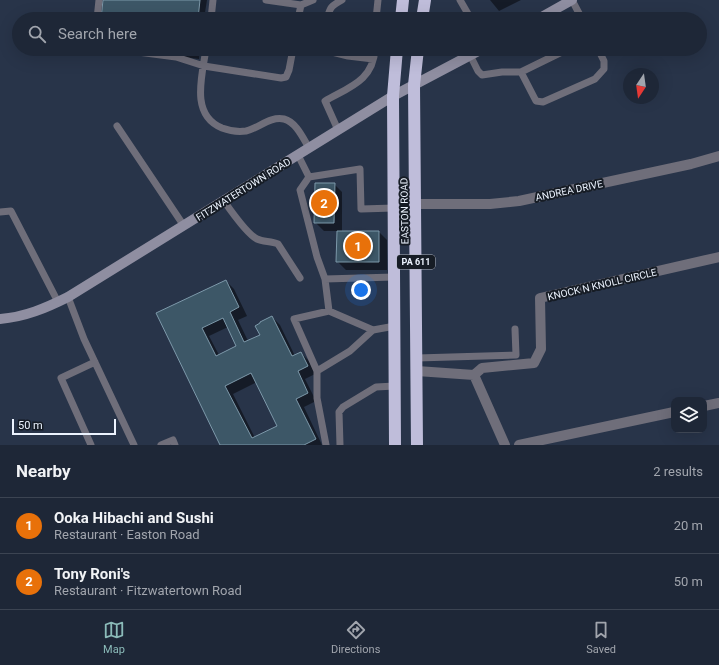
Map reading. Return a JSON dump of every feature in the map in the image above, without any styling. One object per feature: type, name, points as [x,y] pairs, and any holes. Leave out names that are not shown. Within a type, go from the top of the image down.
[{"type":"highway","points":[[401,12],[403,0]]},
{"type":"highway","points":[[423,12],[425,0]]},
{"type":"highway","name":"EASTON ROAD","points":[[395,445],[393,96],[396,56]]},
{"type":"highway","name":"EASTON ROAD","points":[[417,56],[414,85],[417,445]]},
{"type":"street","points":[[551,12],[572,0]]},
{"type":"street","name":"FITZWATERTOWN ROAD","points":[[0,319],[13,318],[38,311],[68,297],[393,96],[468,56]]},
{"type":"street","name":"ANDREA DRIVE","points":[[416,204],[490,204],[519,201],[691,164],[719,156]]},
{"type":"street","name":"KNOCK N KNOLL CIRCLE","points":[[417,371],[474,375],[482,368],[534,363],[541,350],[540,298],[719,258]]},
{"type":"street","points":[[474,375],[505,445]]},
{"type":"street","points":[[707,405],[719,403]]},
{"type":"street","points":[[519,445],[671,413]]},
{"type":"lane","points":[[98,12],[99,0]]},
{"type":"lane","points":[[212,12],[214,0]]},
{"type":"lane","points":[[266,0],[300,5],[314,0]]},
{"type":"lane","points":[[329,12],[333,4],[342,0]]},
{"type":"lane","points":[[377,12],[378,0]]},
{"type":"lane","points":[[460,0],[467,12]]},
{"type":"lane","points":[[572,0],[578,12]]},
{"type":"lane","points":[[299,12],[300,5]]},
{"type":"lane","points":[[168,56],[204,66],[281,78],[286,77],[292,56]]},
{"type":"lane","points":[[205,56],[200,98],[202,109],[210,119],[218,126],[230,131],[246,131],[266,122],[276,119],[285,119],[294,124],[309,148]]},
{"type":"lane","points":[[348,56],[373,59]]},
{"type":"lane","points":[[338,130],[325,101],[364,78],[369,72],[374,56]]},
{"type":"lane","points":[[470,56],[478,71],[482,75],[502,72],[521,72],[554,56]]},
{"type":"lane","points":[[521,72],[536,101],[543,102],[595,79],[604,69],[604,62],[601,56]]},
{"type":"lane","points":[[117,126],[184,226]]},
{"type":"lane","points":[[298,155],[309,177]]},
{"type":"lane","points":[[329,311],[325,279],[317,257],[300,190],[309,177],[360,169],[361,209],[394,208]]},
{"type":"lane","points":[[224,201],[248,231],[257,239],[272,241],[278,244],[300,278]]},
{"type":"lane","points":[[0,212],[11,211],[58,302]]},
{"type":"lane","points":[[325,279],[394,277]]},
{"type":"lane","points":[[68,297],[134,445]]},
{"type":"lane","points":[[326,445],[316,398],[317,370],[294,319],[329,311],[374,330]]},
{"type":"lane","points":[[317,370],[350,351],[374,330],[394,326]]},
{"type":"lane","points":[[417,358],[516,355],[515,329]]},
{"type":"lane","points":[[91,445],[61,378],[96,362]]},
{"type":"lane","points":[[340,445],[339,412],[342,407],[376,387],[395,386]]},
{"type":"lane","points":[[161,445],[173,440],[175,445]]},
{"type":"building","points":[[103,0],[200,0],[199,12],[102,12]]},
{"type":"building","points":[[315,183],[335,183],[334,223],[314,223]]},
{"type":"building","points":[[337,231],[379,231],[379,262],[336,262]]},
{"type":"building","points":[[226,280],[239,307],[230,312],[244,342],[260,335],[255,326],[272,316],[292,356],[301,352],[308,366],[298,371],[308,393],[296,399],[316,439],[304,445],[220,445],[156,313]],"holes":[[[223,318],[236,346],[216,356],[202,328]],[[251,373],[277,426],[252,438],[225,386]]]},
{"type":"place","name":"Tony Roni's","points":[[324,203]]},
{"type":"place","name":"Ooka Hibachi and Sushi","points":[[358,246]]}]
